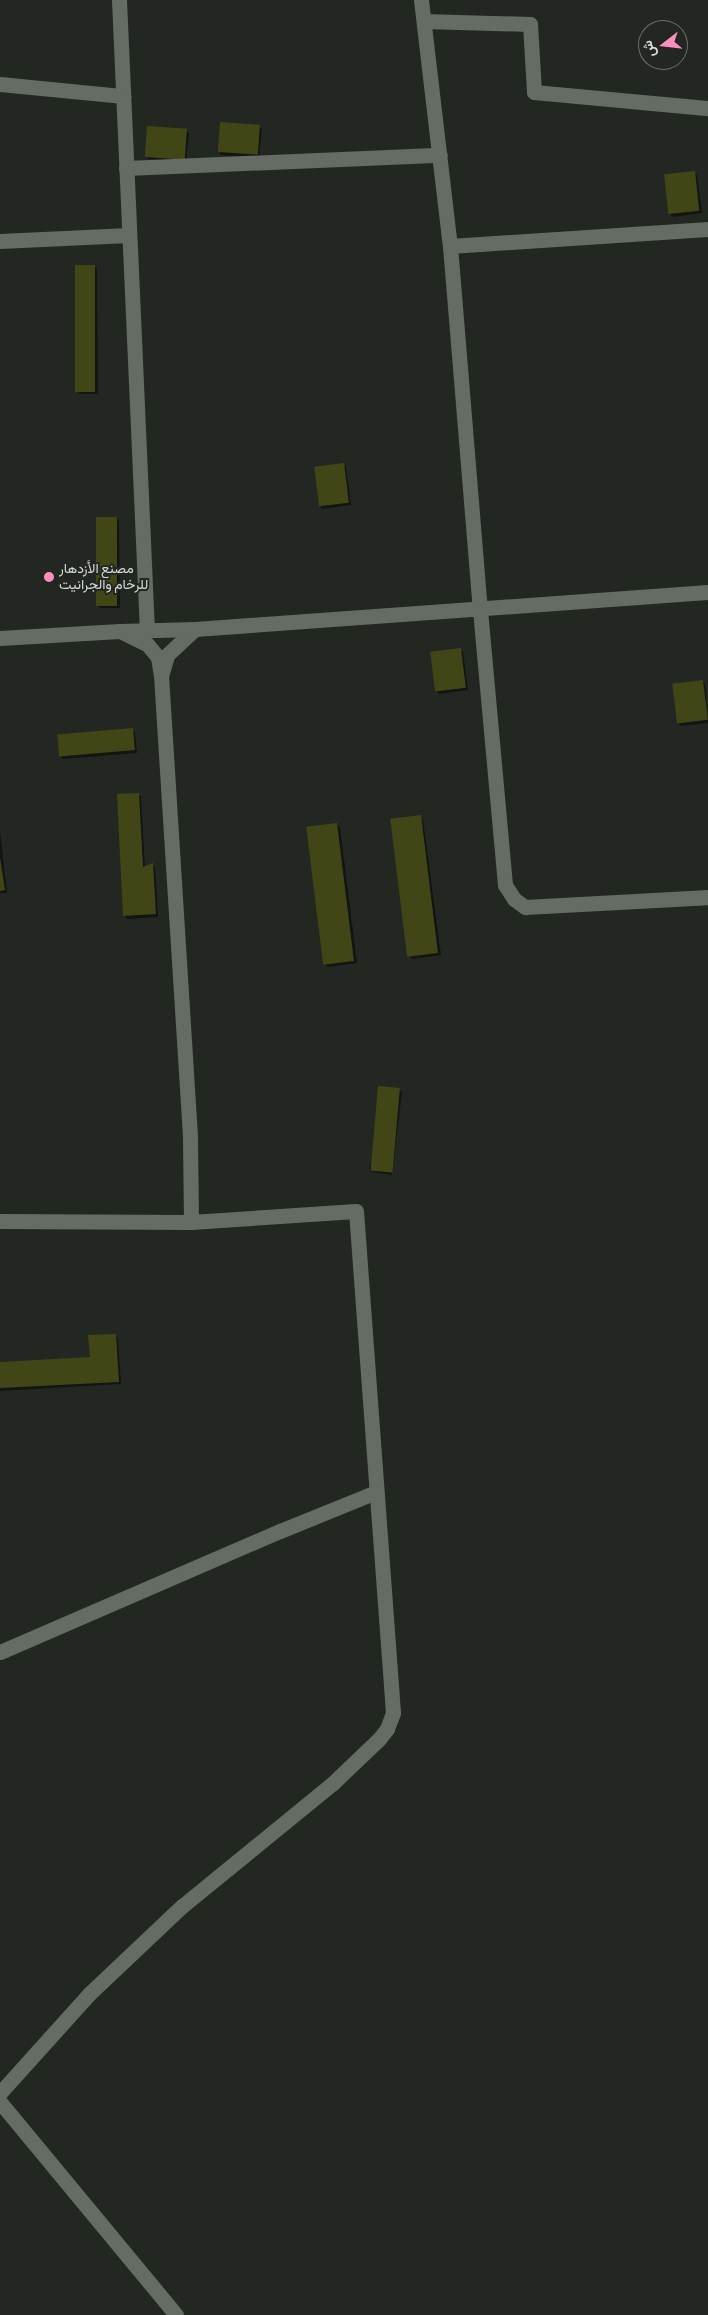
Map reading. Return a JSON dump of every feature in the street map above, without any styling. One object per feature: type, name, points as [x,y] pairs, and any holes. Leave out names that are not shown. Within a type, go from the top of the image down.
[{"type":"street","points":[[119,0],[147,630]]},
{"type":"street","points":[[421,0],[450,246],[505,885],[514,899],[525,906],[708,897]]},
{"type":"street","points":[[424,21],[530,24],[534,92],[708,108]]},
{"type":"street","points":[[0,84],[123,96]]},
{"type":"street","points":[[126,168],[440,155]]},
{"type":"street","points":[[450,246],[708,229]]},
{"type":"street","points":[[0,240],[129,235]]},
{"type":"street","points":[[0,638],[120,630],[195,629],[480,610],[708,592]]},
{"type":"street","points":[[161,675],[167,655],[195,629]]},
{"type":"street","points":[[120,630],[147,644],[158,657],[161,675],[190,1139],[191,1222]]},
{"type":"street","points":[[0,1221],[191,1222],[356,1211],[392,1713],[387,1729],[333,1783],[182,1906],[89,1994],[0,2093]]},
{"type":"street","points":[[0,1652],[280,1531],[376,1492]]},
{"type":"street","points":[[0,2102],[176,2315]]},
{"type":"building","points":[[220,122],[260,125],[258,155],[218,152]]},
{"type":"building","points":[[147,126],[187,129],[185,160],[145,157]]},
{"type":"building","points":[[695,171],[699,211],[668,214],[664,174]]},
{"type":"building","points":[[75,265],[95,265],[95,392],[75,392]]},
{"type":"building","points":[[344,463],[349,503],[319,506],[314,467]]},
{"type":"building","points":[[96,517],[117,517],[117,606],[96,606]]},
{"type":"building","points":[[461,648],[466,688],[435,691],[430,652]]},
{"type":"building","points":[[703,680],[708,720],[677,723],[672,684]]},
{"type":"building","points":[[133,728],[135,750],[59,757],[57,735]]},
{"type":"building","points":[[139,793],[143,867],[153,863],[156,914],[123,916],[117,794]]},
{"type":"building","points":[[421,815],[438,953],[407,957],[390,819]]},
{"type":"building","points":[[337,823],[354,961],[323,965],[306,827]]},
{"type":"building","points":[[0,858],[5,890],[0,891]]},
{"type":"building","points":[[378,1086],[400,1088],[393,1173],[371,1171]]},
{"type":"building","points":[[116,1334],[119,1382],[0,1388],[0,1362],[90,1357],[88,1335]]},
{"type":"place","name":"مصنع الأزدهار للرخام والجرانيت","points":[[49,577]]}]
